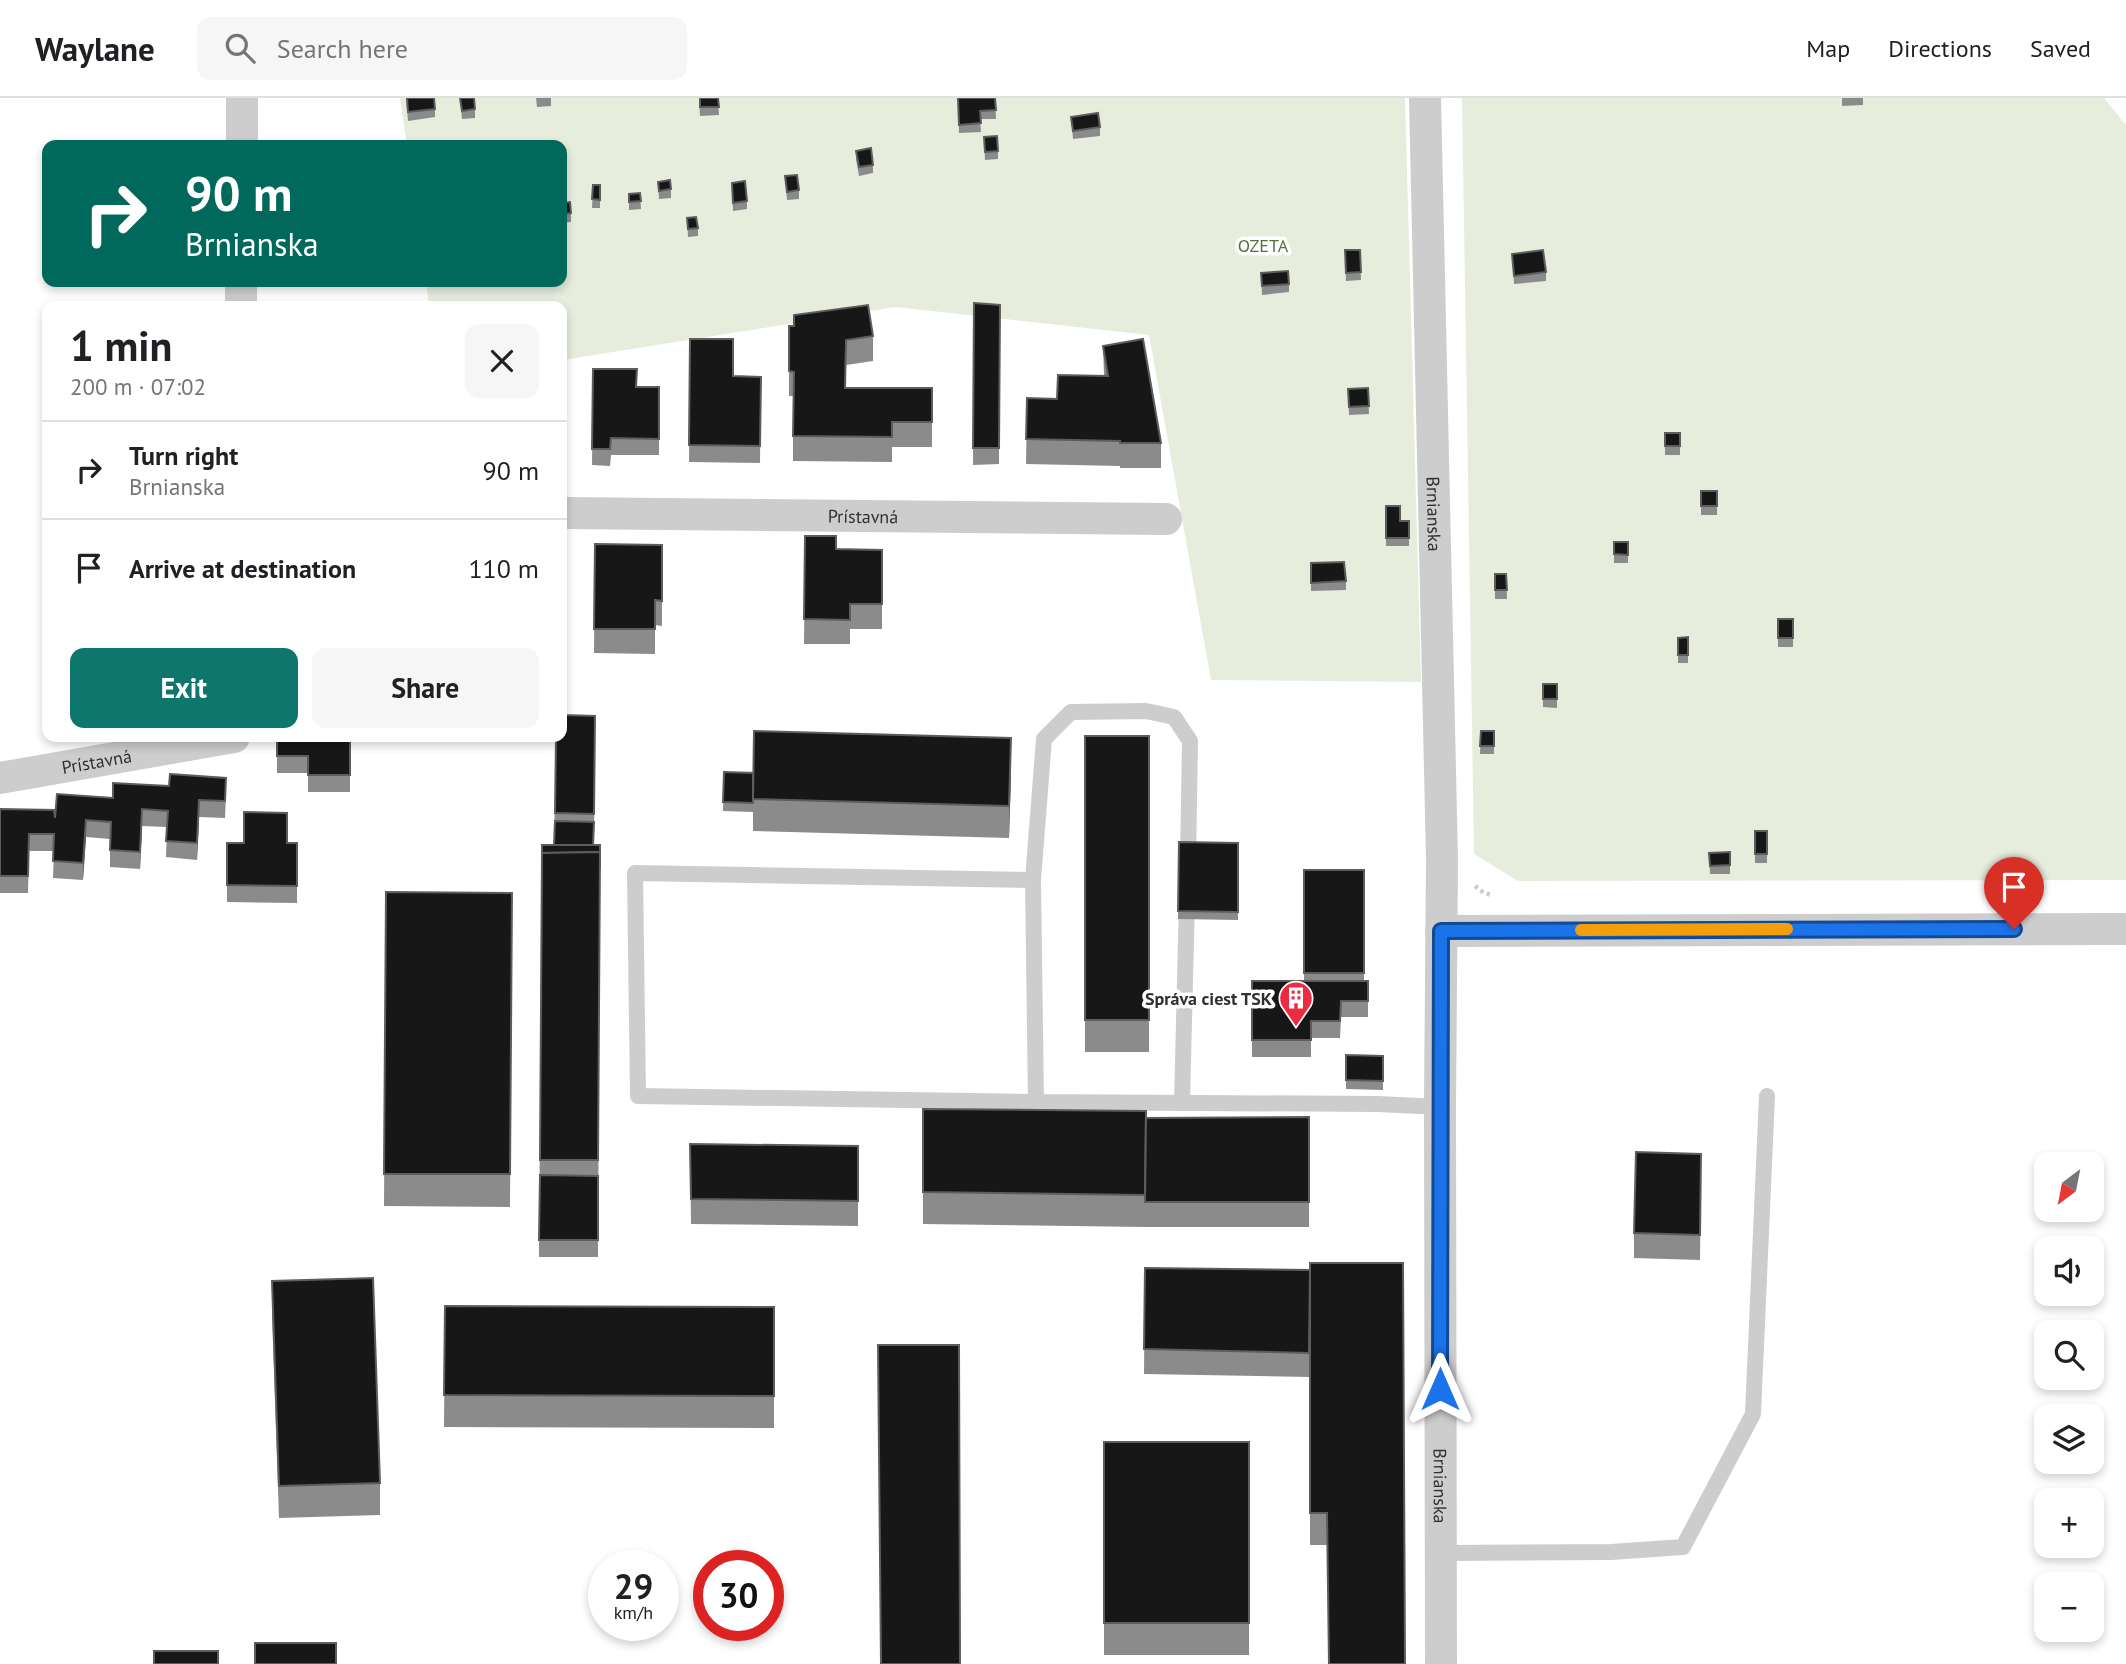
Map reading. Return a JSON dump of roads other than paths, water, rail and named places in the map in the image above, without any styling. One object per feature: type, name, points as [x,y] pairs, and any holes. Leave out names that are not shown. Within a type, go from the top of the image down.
[{"type":"street","points":[[242,98],[242,140]]},
{"type":"street","name":"Brnianska","points":[[1425,98],[1442,860],[1441,1664]]},
{"type":"street","name":"Prístavná","points":[[567,513],[1166,519]]},
{"type":"street","name":"Prístavná","points":[[0,778],[205,742]]},
{"type":"street","points":[[1441,931],[2126,929]]},
{"type":"lane","points":[[1036,1102],[1034,880],[1044,739],[1070,712],[1146,711],[1174,717],[1191,741],[1182,1103]]},
{"type":"lane","points":[[1034,880],[635,873],[638,1096],[1378,1104],[1440,1107]]},
{"type":"lane","points":[[1440,1553],[1611,1552],[1683,1547],[1753,1413],[1767,1096]]},
{"type":"place","name":"Správa ciest TSK","points":[[1296,1028]]},
{"type":"park label","name":"OZETA","points":[[1263,245]]}]
